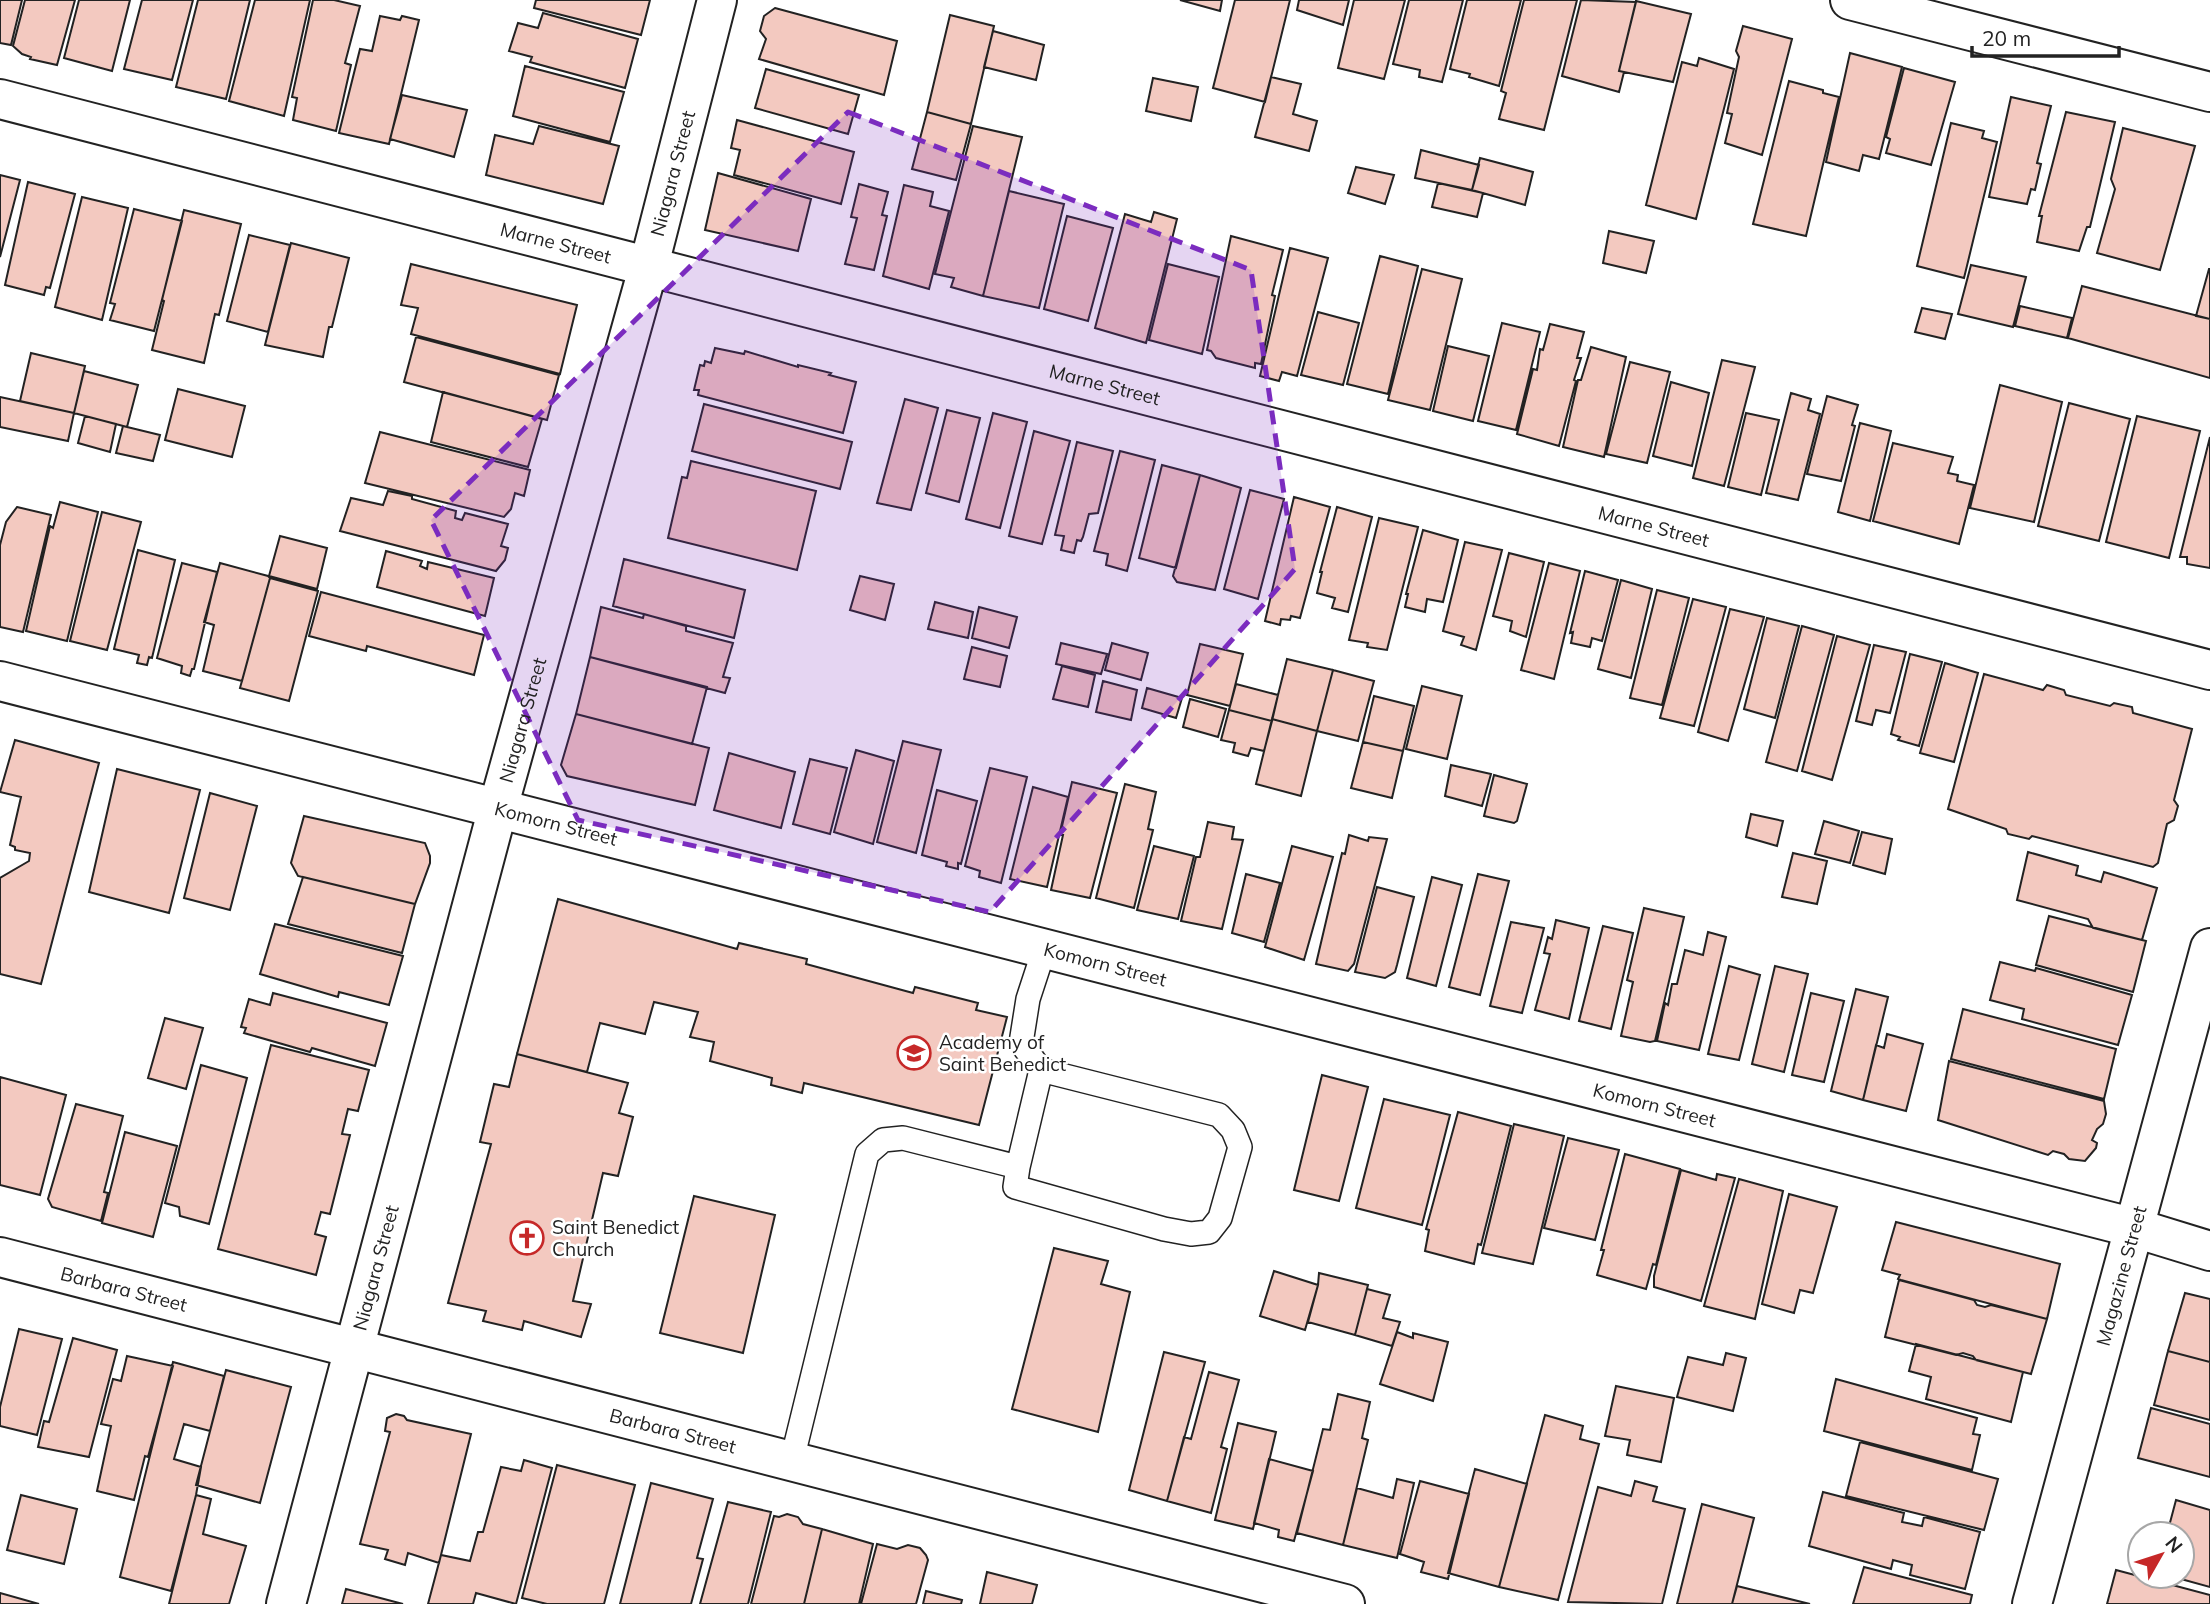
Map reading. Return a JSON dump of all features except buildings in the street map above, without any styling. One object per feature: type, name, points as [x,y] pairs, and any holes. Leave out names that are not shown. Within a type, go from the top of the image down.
[{"type":"street","name":"Niagara Street","points":[[286,1604],[498,808],[649,265],[716,0]]},
{"type":"street","points":[[1850,0],[2210,92]]},
{"type":"street","name":"Marne Street","points":[[0,99],[2210,670]]},
{"type":"street","name":"Komorn Street","points":[[0,681],[2135,1228],[2210,1251]]},
{"type":"street","name":"Magazine Street","points":[[2032,1604],[2210,948]]},
{"type":"street","name":"Barbara Street","points":[[0,1256],[1345,1604]]},
{"type":"lane","points":[[1041,1070],[1015,1187],[1164,1229],[1191,1234],[1209,1232],[1220,1217],[1236,1169],[1240,1147],[1233,1130],[1219,1115],[1041,1070],[1021,1043],[1028,999],[1045,947]]},
{"type":"lane","points":[[792,1460],[867,1154],[883,1140],[903,1138],[1018,1167]]},
{"type":"highlighted area","points":[[848,112],[1251,270],[1295,569],[990,912],[578,820],[431,520]]},
{"type":"place","name":"Academy of Saint Benedict","points":[[914,1053]]},
{"type":"place","name":"Saint Benedict Church","points":[[527,1238]]}]
